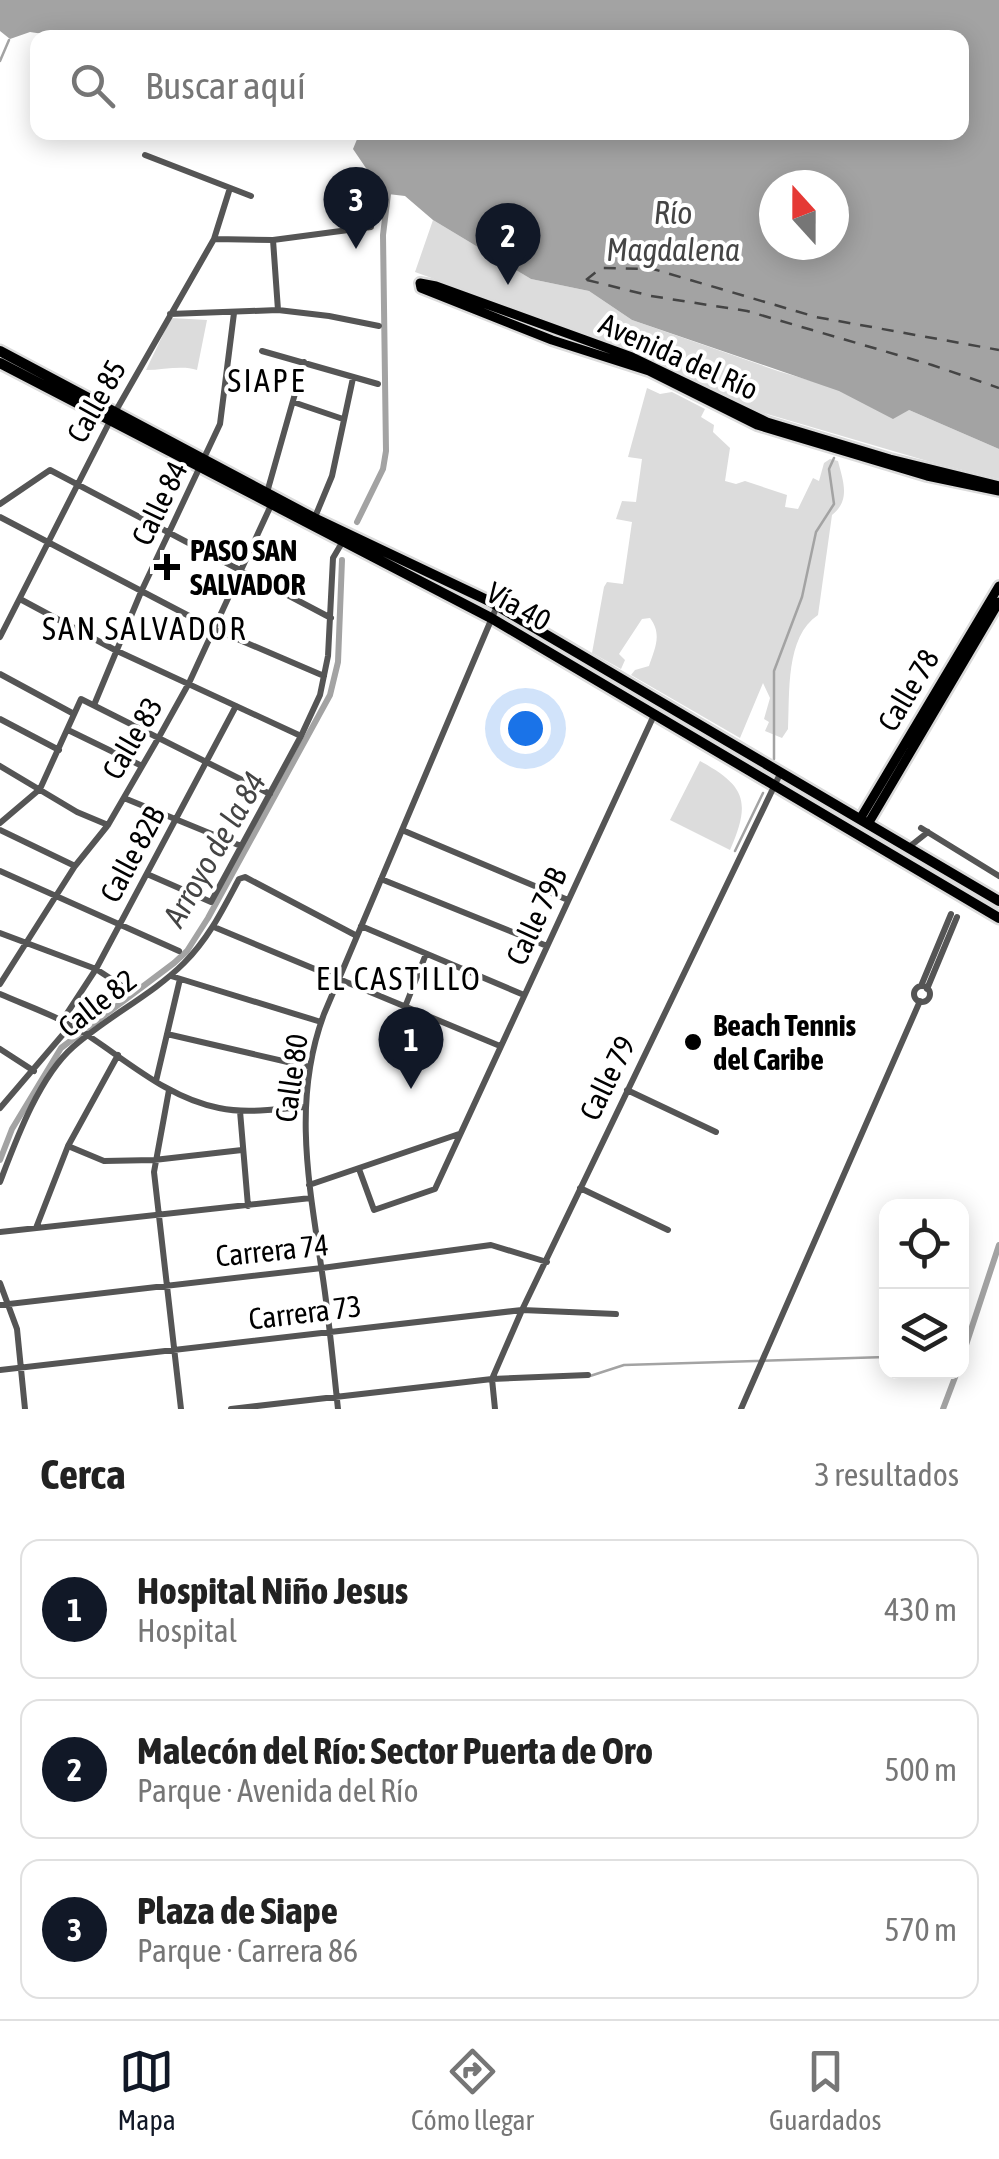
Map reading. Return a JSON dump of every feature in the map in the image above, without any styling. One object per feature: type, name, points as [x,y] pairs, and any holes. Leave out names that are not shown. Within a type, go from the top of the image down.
[{"type":"highway","name":"Vía 40","points":[[0,351],[112,417]]},
{"type":"highway","name":"Vía 40","points":[[0,362],[581,663],[912,845],[999,901]]},
{"type":"highway","name":"Vía 40","points":[[269,500],[497,606],[655,712],[999,918]]},
{"type":"highway","points":[[901,859],[912,845]]},
{"type":"main road","name":"Avenida del Río","points":[[420,283],[640,361],[767,422],[999,488],[878,462],[757,426],[649,372],[552,340],[421,288],[420,283]]},
{"type":"main road","points":[[552,340],[575,341],[629,361],[640,361]]},
{"type":"main road","name":"Calle 78","points":[[864,821],[999,586]]},
{"type":"main road","name":"Calle 78","points":[[864,821],[999,602]]},
{"type":"street","points":[[145,155],[252,196]]},
{"type":"street","name":"Calle 85","points":[[0,637],[112,417],[214,239],[230,188]]},
{"type":"street","points":[[214,239],[273,240],[371,228]]},
{"type":"street","points":[[273,240],[278,310]]},
{"type":"street","points":[[169,314],[278,310],[379,326]]},
{"type":"street","name":"Calle 84","points":[[94,705],[141,592],[220,424],[234,313]]},
{"type":"street","points":[[262,350],[378,384]]},
{"type":"street","name":"Calle 83","points":[[0,984],[75,866],[108,826],[189,683],[269,500],[304,362]]},
{"type":"street","points":[[314,518],[332,476],[353,378]]},
{"type":"street","points":[[293,402],[344,419]]},
{"type":"street","points":[[0,504],[48,469],[331,618]]},
{"type":"street","points":[[0,517],[214,629],[324,676]]},
{"type":"street","points":[[147,874],[210,902],[320,695],[331,618],[333,558],[342,541]]},
{"type":"street","points":[[20,600],[115,650],[301,736]]},
{"type":"street","name":"Calle 80","points":[[338,1409],[310,1198],[304,1108],[309,1066],[321,1022],[497,606]]},
{"type":"street","points":[[0,674],[74,714]]},
{"type":"street","points":[[75,866],[2,821],[40,788],[81,699],[270,794]]},
{"type":"street","name":"Calle 82B","points":[[62,1021],[96,970],[236,706]]},
{"type":"street","name":"Calle 79B","points":[[359,1170],[373,1209],[431,1192],[655,712]]},
{"type":"street","points":[[0,719],[60,750]]},
{"type":"street","points":[[68,730],[142,766]]},
{"type":"street","points":[[0,766],[108,826]]},
{"type":"street","name":"Calle 79","points":[[495,1409],[492,1379],[522,1310],[782,772]]},
{"type":"street","points":[[124,798],[241,846]]},
{"type":"street","points":[[402,830],[568,900]]},
{"type":"street","points":[[912,845],[924,830],[999,876]]},
{"type":"street","points":[[0,871],[178,951]]},
{"type":"street","name":"Calle 82","points":[[0,1182],[19,1133],[72,1047],[170,976],[214,928],[239,879],[245,877],[357,936]]},
{"type":"street","points":[[381,879],[547,946]]},
{"type":"street","points":[[741,1409],[920,1001],[914,995],[924,988],[954,915]]},
{"type":"street","points":[[361,926],[524,995]]},
{"type":"street","points":[[214,928],[500,1046]]},
{"type":"street","points":[[0,933],[96,970],[128,990]]},
{"type":"street","points":[[404,1007],[426,954]]},
{"type":"street","points":[[170,976],[321,1022]]},
{"type":"street","points":[[156,1081],[180,979]]},
{"type":"street","points":[[0,994],[74,1027],[168,1090],[215,1108],[304,1108]]},
{"type":"street","points":[[0,1108],[74,1027]]},
{"type":"street","points":[[167,1034],[309,1066]]},
{"type":"street","points":[[0,1050],[34,1071]]},
{"type":"street","points":[[36,1228],[68,1146],[118,1055]]},
{"type":"street","points":[[168,1090],[154,1160],[181,1409]]},
{"type":"street","points":[[627,1090],[716,1132]]},
{"type":"street","points":[[240,1111],[248,1206]]},
{"type":"street","points":[[309,1185],[461,1133]]},
{"type":"street","points":[[68,1146],[104,1161],[242,1150]]},
{"type":"street","points":[[580,1188],[668,1230]]},
{"type":"street","points":[[0,1232],[310,1198]]},
{"type":"street","name":"Carrera 74","points":[[4,1304],[492,1245],[547,1262]]},
{"type":"street","points":[[0,1282],[4,1304],[17,1329],[26,1409]]},
{"type":"street","name":"Carrera 73","points":[[0,1370],[522,1310],[616,1314]]},
{"type":"street","points":[[231,1409],[492,1379],[588,1376]]},
{"type":"shaded area","points":[[433,220],[531,279],[589,291],[632,320],[778,371],[909,410],[999,449],[999,479],[747,408],[644,355],[415,272]]},
{"type":"shaded area","points":[[171,318],[207,320],[197,370],[146,370]]},
{"type":"shaded area","points":[[647,388],[660,394],[672,392],[705,409],[701,417],[714,425],[713,432],[730,448],[725,481],[745,481],[787,495],[785,507],[798,509],[813,478],[819,481],[824,463],[830,459],[838,461],[844,497],[832,515],[818,615],[807,625],[795,651],[788,729],[782,738],[765,731],[770,698],[763,683],[740,738],[631,675],[649,666],[653,654],[657,636],[650,618],[642,619],[619,654],[625,660],[621,669],[592,653],[604,587],[607,582],[623,584],[632,522],[616,519],[622,501],[636,502],[642,459],[628,457]]},
{"type":"shaded area","points":[[700,761],[727,779],[740,797],[741,819],[730,850],[670,820]]},
{"type":"water","name":"Río Magdalena","points":[[0,0],[999,0],[999,449],[909,410],[893,419],[839,391],[632,320],[589,291],[531,279],[433,220],[405,196],[388,194],[372,185],[370,174],[353,149],[357,140],[969,140],[969,30],[30,32],[10,39],[0,31]]},
{"type":"waterway","points":[[0,61],[9,40]]},
{"type":"waterway","name":"Arroyo de la 84","points":[[357,522],[383,469],[386,451],[383,235],[388,194]]},
{"type":"waterway","points":[[774,759],[774,671],[802,597],[816,532],[834,504],[829,469],[834,458]]},
{"type":"waterway","name":"Arroyo de la 84","points":[[0,1160],[12,1129],[61,1048],[174,963],[187,951],[208,918],[330,695],[338,662],[342,560]]},
{"type":"waterway","points":[[735,851],[763,793]]},
{"type":"waterway","points":[[969,1336],[999,1245]]},
{"type":"waterway","points":[[590,1376],[624,1365],[879,1357]]},
{"type":"waterway","points":[[943,1409],[954,1379]]},
{"type":"ferry route","points":[[586,280],[601,268],[653,269],[816,317],[999,350]]},
{"type":"ferry route","points":[[587,280],[651,296],[747,311],[999,388]]},
{"type":"place","name":"Plaza de Siape","points":[[356,249]]},
{"type":"place","name":"Malecón del Río: Sector Puerta de Oro","points":[[508,285]]},
{"type":"place","name":"PASO SAN SALVADOR","points":[[167,567]]},
{"type":"place","name":"Beach Tennis del Caribe","points":[[693,1042]]},
{"type":"place","name":"Hospital Niño Jesus","points":[[411,1089]]},
{"type":"district","name":"SIAPE","points":[[267,380]]},
{"type":"district","name":"SAN SALVADOR","points":[[145,628]]},
{"type":"district","name":"EL CASTILLO","points":[[399,978]]}]
